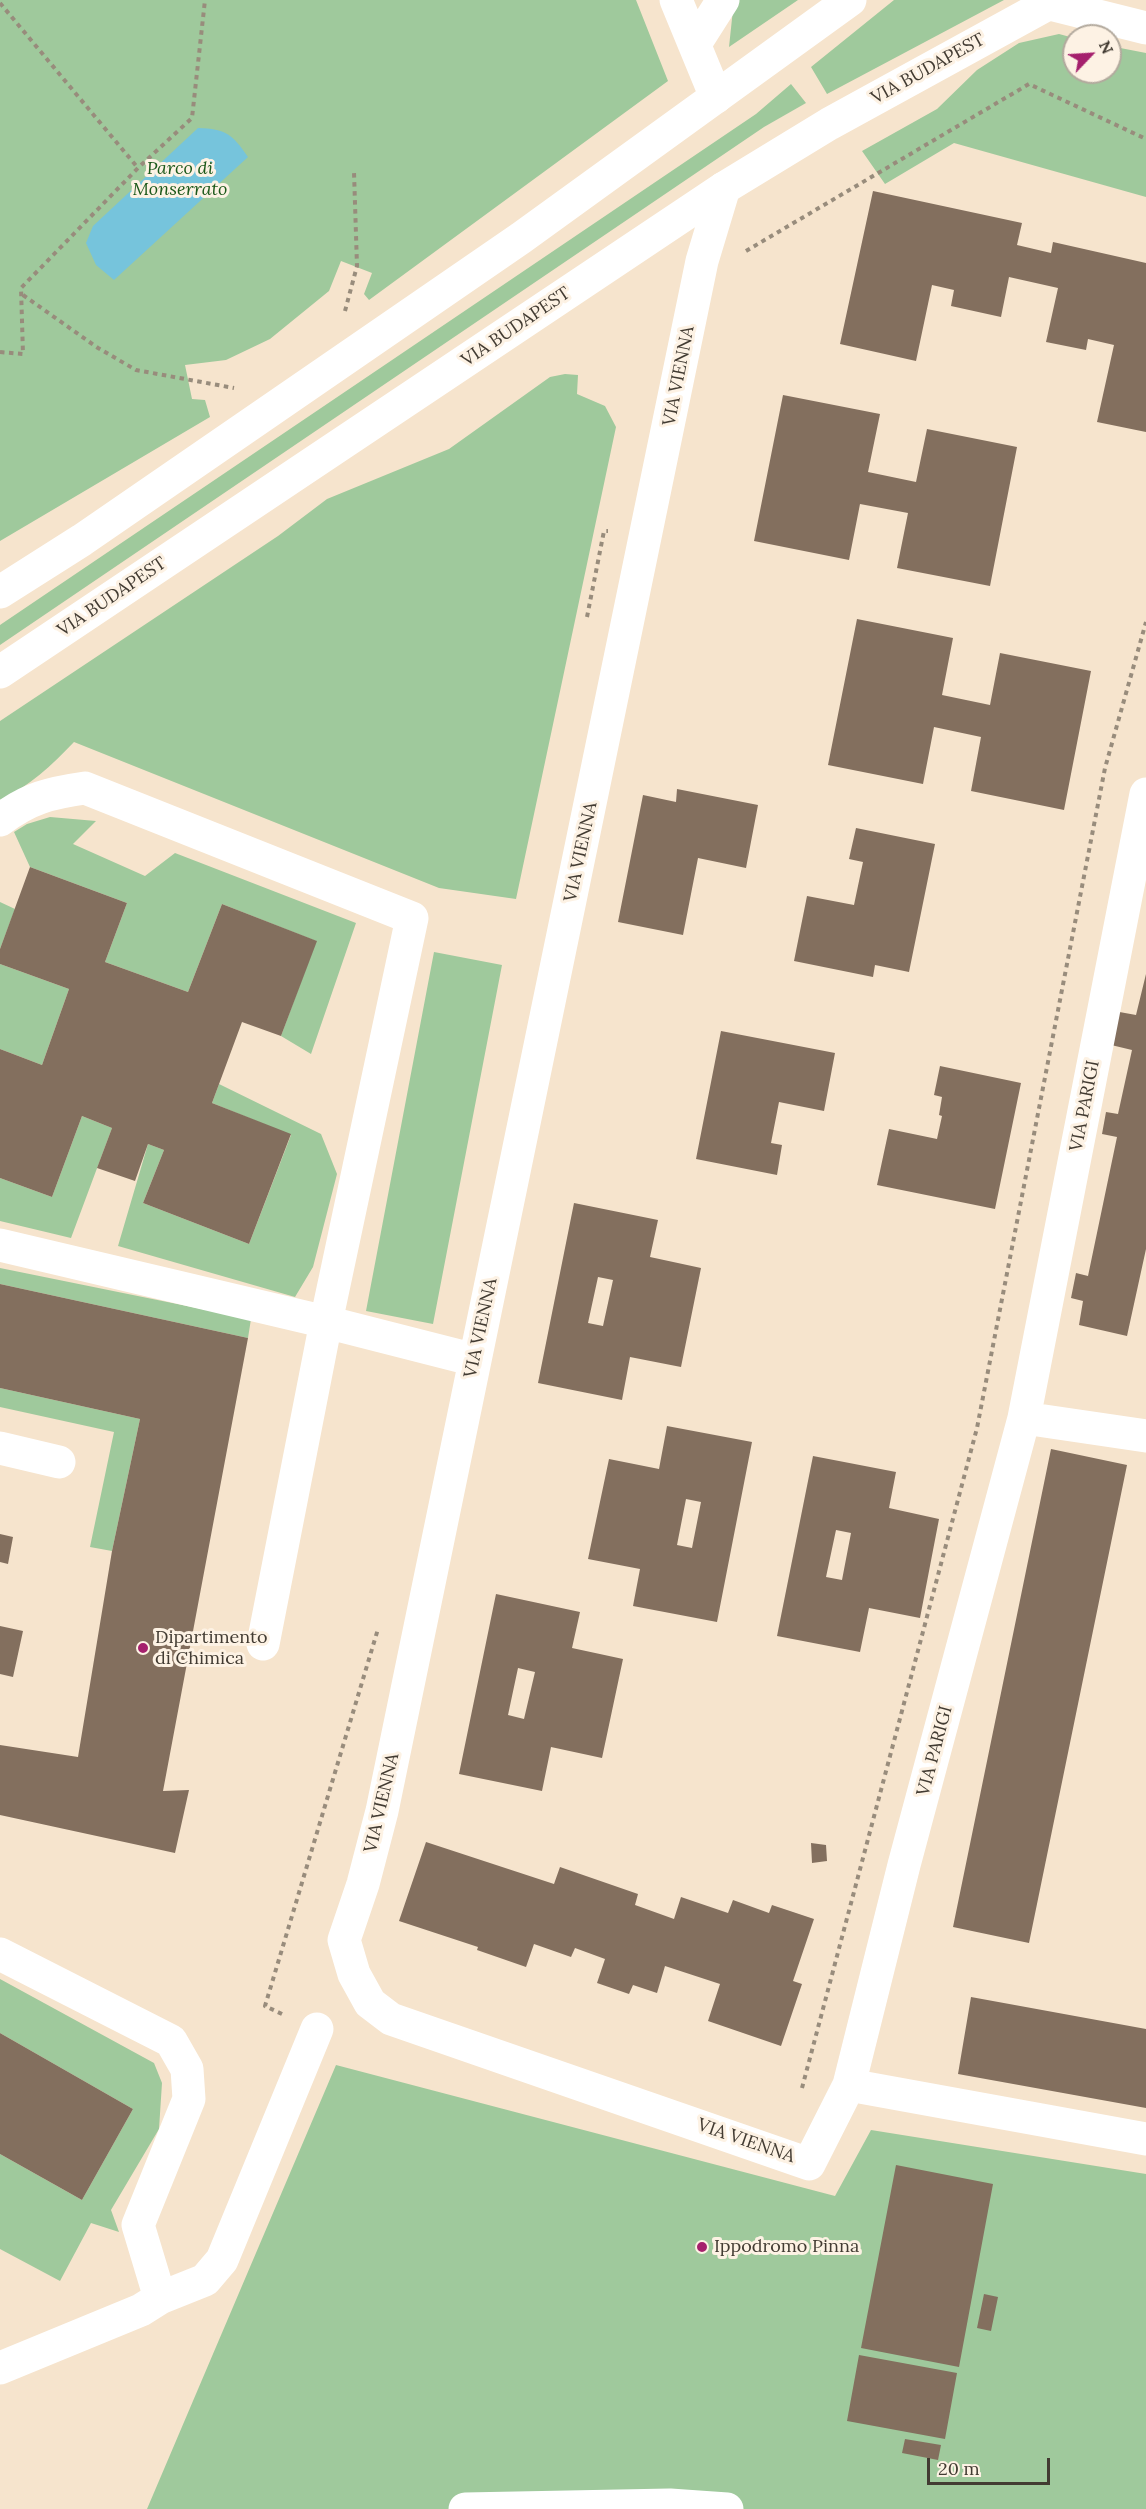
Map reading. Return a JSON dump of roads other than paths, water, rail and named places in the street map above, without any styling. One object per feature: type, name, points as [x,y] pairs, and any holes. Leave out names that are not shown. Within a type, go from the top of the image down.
[{"type":"street","points":[[676,0],[716,97]]},
{"type":"street","points":[[695,44],[723,0]]},
{"type":"street","points":[[0,592],[82,540],[482,265],[850,0]]},
{"type":"street","points":[[1048,1],[1146,28]]},
{"type":"street","name":"VIA BUDAPEST","points":[[0,672],[724,188],[829,124],[1048,1]]},
{"type":"street","name":"VIA VIENNA","points":[[724,188],[702,261],[382,1811],[363,1884],[344,1940],[354,1974],[370,2003],[391,2019],[809,2164]]},
{"type":"street","points":[[0,820],[21,804],[50,793],[85,788],[412,918],[327,1322],[263,1644]]},
{"type":"street","name":"VIA PARIGI","points":[[809,2164],[849,2085],[904,1865],[1024,1418],[1146,794]]},
{"type":"street","points":[[0,1245],[327,1322],[474,1360]]},
{"type":"street","points":[[1024,1418],[1146,1436]]},
{"type":"street","points":[[0,1449],[59,1462]]},
{"type":"street","points":[[0,1954],[171,2041],[187,2069],[189,2099],[138,2225],[159,2298]]},
{"type":"street","points":[[0,2368],[141,2310],[159,2298],[204,2280],[222,2260],[317,2029]]},
{"type":"street","points":[[849,2085],[1146,2139]]},
{"type":"street","points":[[465,2509],[670,2505],[727,2509]]},
{"type":"water","points":[[198,128],[228,134],[248,157],[114,280],[96,265],[86,243],[93,226]]},
{"type":"place","name":"Dipartimento di Chimica","points":[[143,1648]]},
{"type":"place","name":"Ippodromo Pinna","points":[[702,2247]]},
{"type":"park label","name":"Parco di Monserrato","points":[[180,180]]}]
